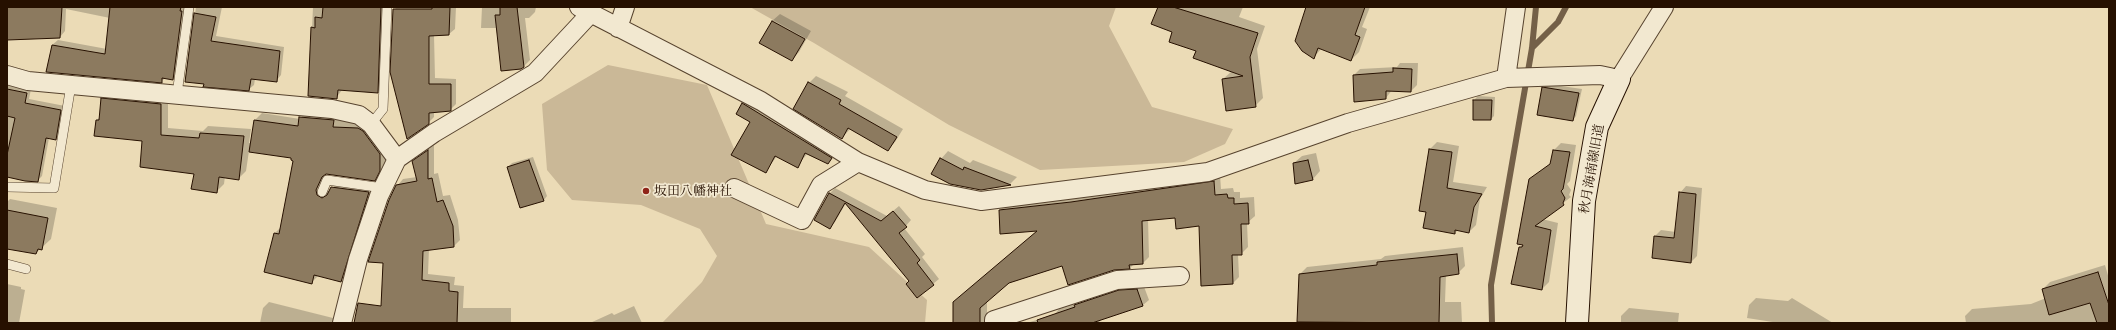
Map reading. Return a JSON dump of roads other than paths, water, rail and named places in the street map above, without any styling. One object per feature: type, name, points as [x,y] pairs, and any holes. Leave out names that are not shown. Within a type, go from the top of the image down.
[{"type":"street","points":[[618,28],[625,7]]},
{"type":"street","points":[[1511,77],[1516,7]]},
{"type":"street","name":"秋月海南線旧道","points":[[1577,323],[1584,201],[1598,127],[1619,79],[1664,7]]},
{"type":"street","points":[[342,323],[358,258],[383,188],[397,159],[434,133],[535,73],[584,10],[761,101],[858,162],[925,190],[981,201],[1208,172],[1348,123],[1511,77],[1600,75],[1619,79]]},
{"type":"street","points":[[7,75],[28,81],[332,108],[359,115],[371,124],[397,159]]},
{"type":"street","points":[[734,188],[802,220],[821,185],[858,162]]},
{"type":"street","points":[[994,323],[994,320],[1117,280],[1180,276]]},
{"type":"lane","points":[[177,94],[189,7]]},
{"type":"lane","points":[[371,124],[382,109],[387,7]]},
{"type":"lane","points":[[7,187],[54,188],[71,84]]},
{"type":"lane","points":[[322,192],[327,180],[383,188]]},
{"type":"lane","points":[[7,264],[26,269]]},
{"type":"waterway","points":[[1492,323],[1491,285],[1532,48],[1536,7]]},
{"type":"waterway","points":[[1532,48],[1558,22],[1566,7]]},
{"type":"place","name":"坂田八幡神社","points":[[646,191]]}]
